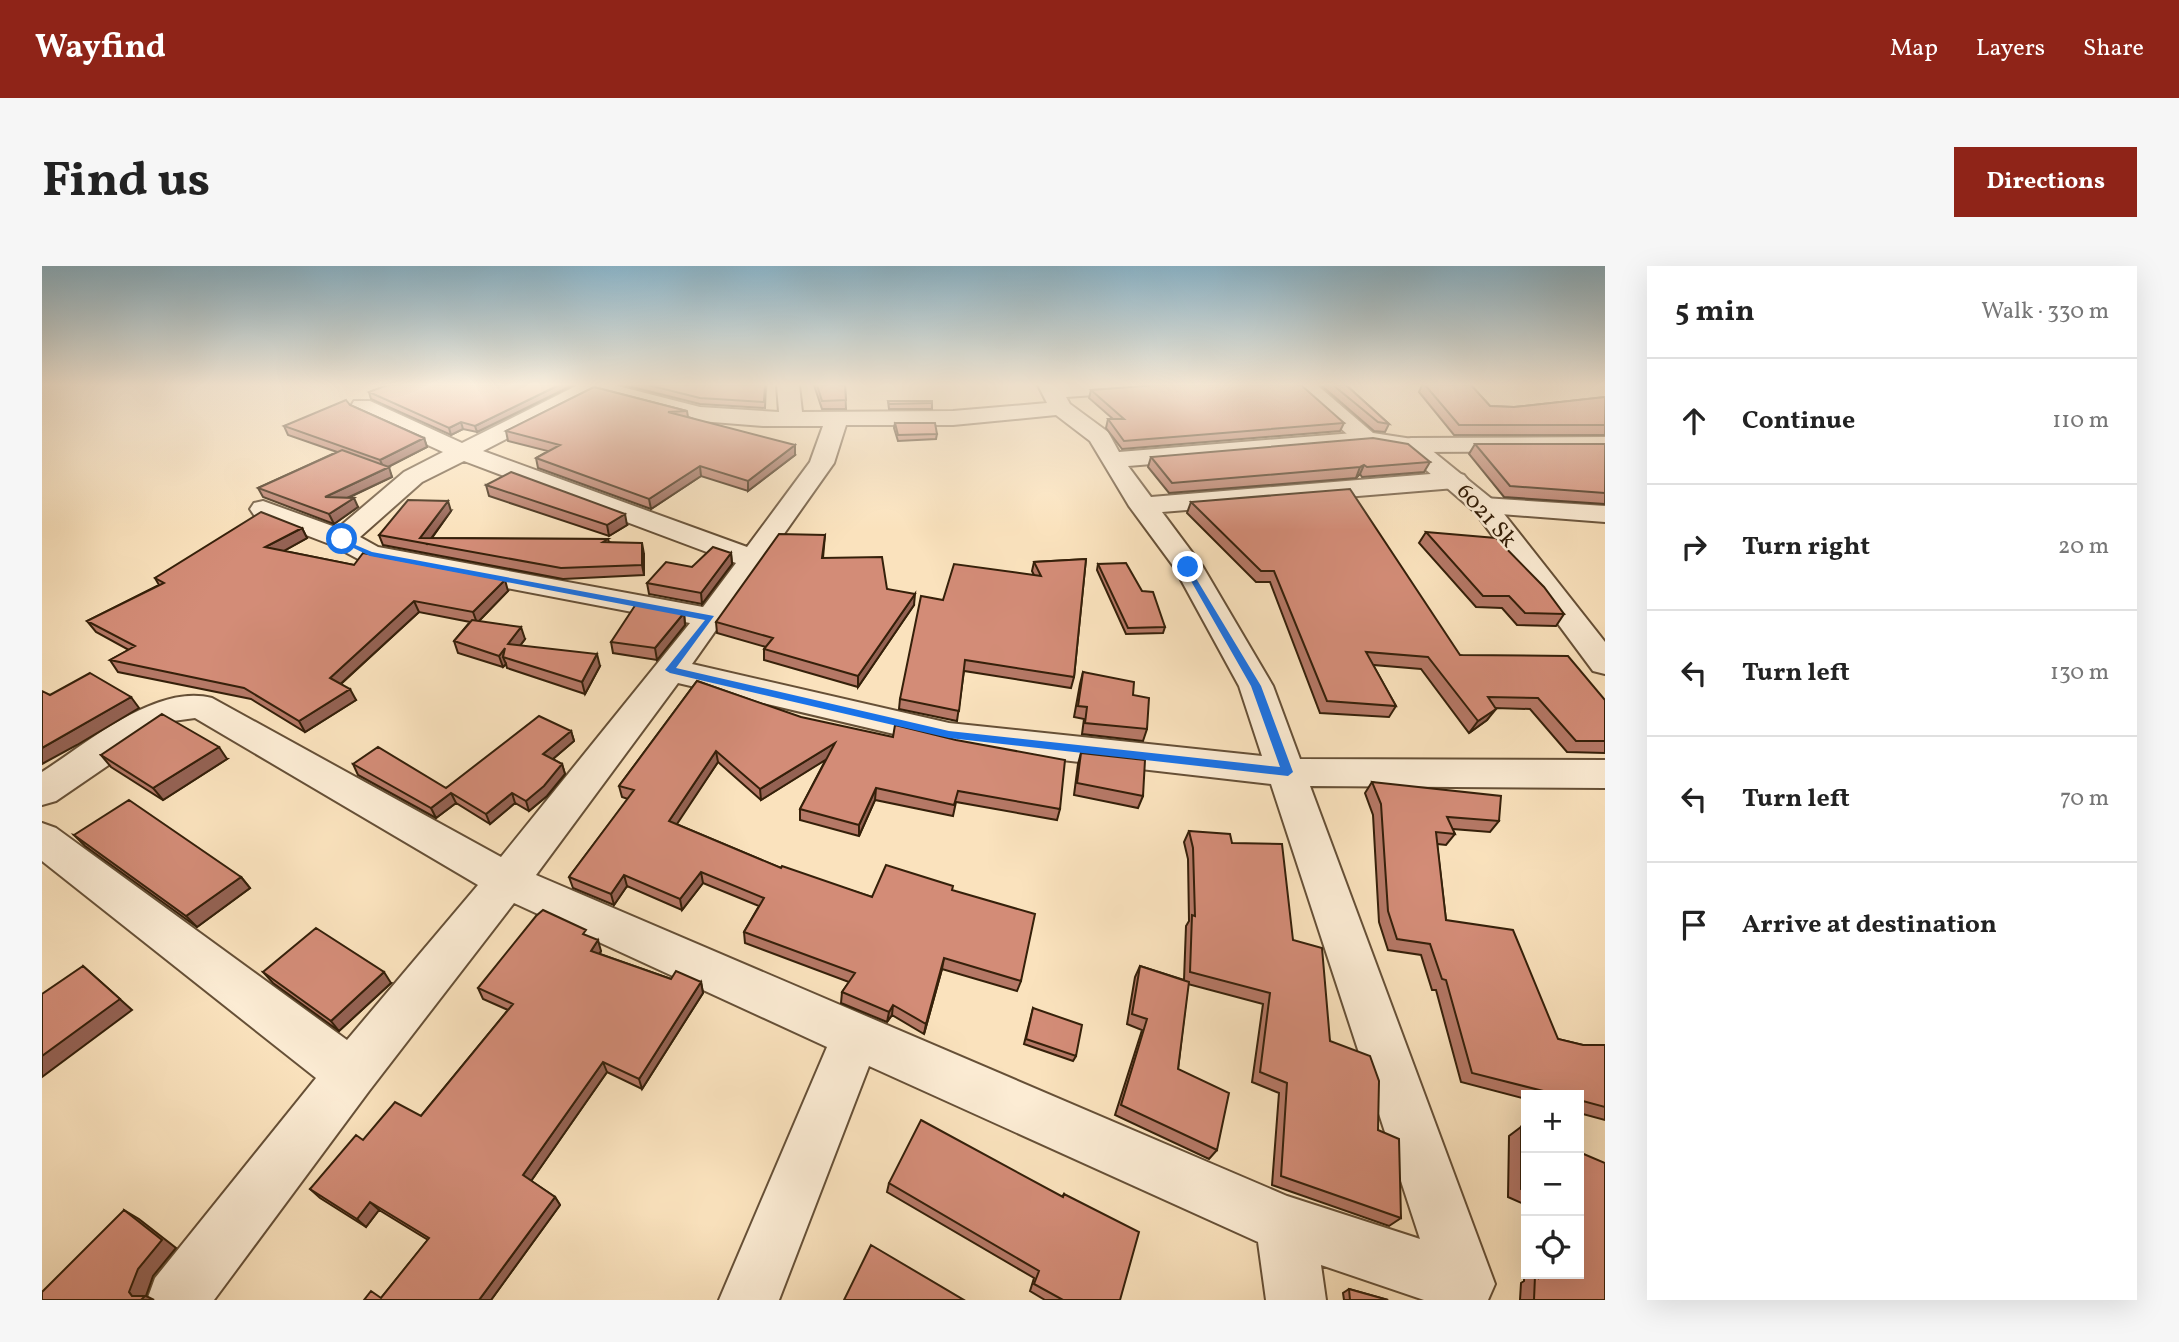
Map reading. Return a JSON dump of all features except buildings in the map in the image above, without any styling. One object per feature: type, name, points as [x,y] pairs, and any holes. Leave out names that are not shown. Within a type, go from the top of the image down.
[{"type":"street","points":[[422,433],[461,451],[753,559]]},
{"type":"street","points":[[342,539],[412,477],[496,433]]},
{"type":"street","points":[[177,1300],[351,1074],[507,881],[711,618],[822,463],[832,433]]},
{"type":"street","points":[[1096,433],[1142,506],[1188,567],[1256,686],[1468,1292]]},
{"type":"street","points":[[1359,433],[1366,439]]},
{"type":"street","points":[[1111,460],[1366,439],[1411,444],[1605,444]]},
{"type":"street","name":"6021 Sk","points":[[1411,444],[1484,506],[1605,664]]},
{"type":"street","points":[[1142,506],[1455,480]]},
{"type":"street","points":[[1484,506],[1605,514]]},
{"type":"street","points":[[262,509],[342,539],[370,554],[711,618]]},
{"type":"street","points":[[670,670],[949,735],[1288,772],[1605,774]]},
{"type":"street","points":[[42,791],[164,711],[200,706],[507,881],[1285,1224],[1468,1292]]},
{"type":"street","points":[[42,839],[351,1074]]},
{"type":"street","points":[[750,1300],[856,1036]]},
{"type":"street","points":[[1285,1224],[1296,1300]]},
{"type":"route","points":[[342,539],[370,554],[711,618],[670,670],[949,735],[1288,772],[1256,686],[1188,567]]}]
